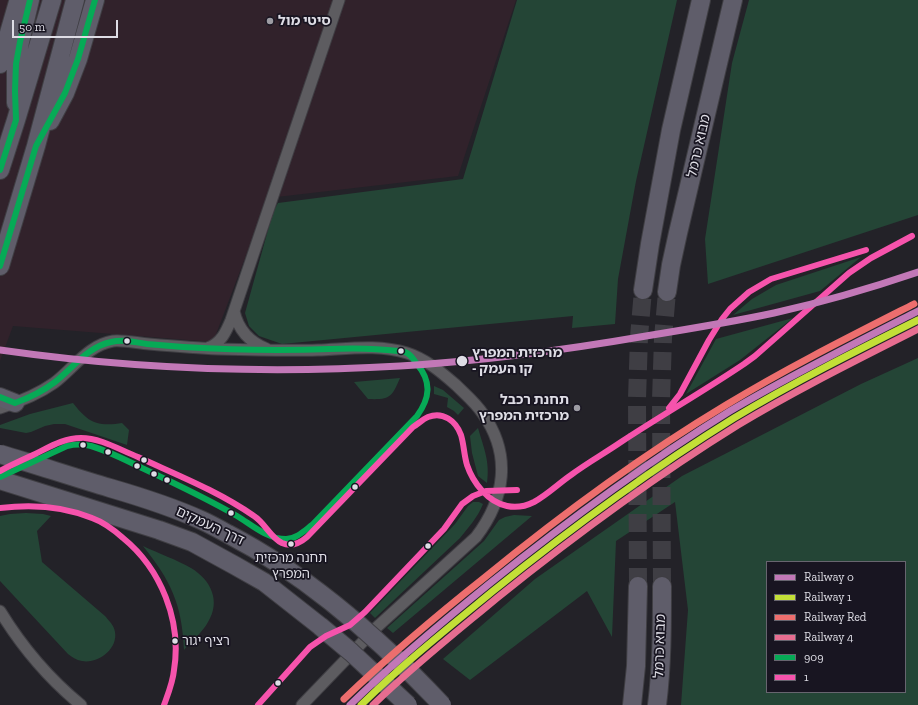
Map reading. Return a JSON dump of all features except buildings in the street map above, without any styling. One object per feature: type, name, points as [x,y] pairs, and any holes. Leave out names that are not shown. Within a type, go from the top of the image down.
[{"type":"highway","points":[[0,64],[19,0]]},
{"type":"highway","points":[[16,120],[16,64],[30,0]]},
{"type":"highway","points":[[0,170],[52,0]]},
{"type":"highway","points":[[0,266],[36,146],[75,0]]},
{"type":"highway","points":[[36,146],[65,93],[78,59],[96,0]]},
{"type":"highway","points":[[643,290],[667,152],[700,0]]},
{"type":"highway","name":"מבוא כרמל","points":[[667,292],[678,233],[733,0]]},
{"type":"highway","name":"דרך העמקים","points":[[0,454],[168,506],[202,520],[247,543],[300,578],[336,607],[396,659],[425,686],[442,705]]},
{"type":"highway","name":"דרך העמקים","points":[[0,480],[159,530],[192,542],[234,565],[264,582],[320,626],[351,652],[408,705]]},
{"type":"highway","name":"מבוא כרמל","points":[[632,705],[636,666],[638,586]]},
{"type":"highway","name":"מבוא כרמל","points":[[657,705],[662,634],[662,586]]},
{"type":"street","points":[[208,348],[213,346],[223,337],[227,329],[339,0]]},
{"type":"street","points":[[234,310],[240,327],[246,336],[260,346],[266,349],[274,350]]},
{"type":"street","points":[[5,403],[40,392],[54,383],[91,351],[104,344],[118,341],[208,348],[274,350],[383,348],[406,353],[421,359],[442,373],[468,396],[483,414],[493,432],[499,449],[502,466],[501,483],[497,499],[488,520],[476,537],[378,626],[302,705]]},
{"type":"street","points":[[0,611],[20,641],[41,668],[63,690],[81,705]]},
{"type":"shaded area","points":[[0,0],[516,0],[458,176],[268,198],[213,342],[13,326],[0,361]]},
{"type":"green space","points":[[517,0],[677,0],[636,181],[618,279],[615,324],[572,328],[573,316],[282,344],[259,336],[249,326],[245,313],[273,212],[278,203],[463,179]]},
{"type":"green space","points":[[749,0],[918,0],[918,215],[708,284],[705,239],[732,63]]},
{"type":"green space","points":[[861,257],[820,291],[733,315],[752,299],[776,285]]},
{"type":"green space","points":[[793,318],[740,360],[686,394],[716,339]]},
{"type":"green space","points":[[918,358],[918,705],[681,705],[688,610],[675,502],[616,541],[612,637],[587,591],[470,680],[443,659],[535,579],[682,476],[861,384]]},
{"type":"green space","points":[[400,378],[392,393],[386,398],[381,399],[368,399],[354,382]]},
{"type":"green space","points":[[434,386],[443,390],[464,408],[458,415],[447,407],[448,398],[434,394]]},
{"type":"green space","points":[[73,403],[84,415],[94,422],[108,424],[122,423],[129,430],[127,445],[65,424],[45,426],[26,433],[0,428],[0,425],[30,414]]},
{"type":"green space","points":[[478,428],[487,461],[487,483],[478,476],[472,453],[470,436]]},
{"type":"green space","points":[[473,502],[483,504],[476,518],[460,538],[375,618],[370,613],[455,524],[468,506]]},
{"type":"green space","points":[[26,513],[51,516],[37,531],[42,562],[105,616],[114,627],[115,638],[113,644],[106,654],[100,658],[82,661],[68,654],[0,581],[0,516]]},
{"type":"green space","points":[[514,515],[532,516],[393,633],[387,628],[484,541],[499,520]]},
{"type":"green space","points":[[143,546],[191,568],[204,579],[212,592],[214,606],[212,614],[203,629],[184,650],[181,619],[178,606],[168,582]]},
{"type":"tunnel","points":[[638,586],[637,399],[639,337],[643,290]]},
{"type":"tunnel","points":[[662,586],[661,400],[663,338],[667,292]]},
{"type":"rail line","name":"0","points":[[0,350],[99,362],[200,368],[300,370],[431,364],[493,358],[616,341],[774,313],[865,289],[918,272]]},
{"type":"rail line","name":"Red","points":[[344,699],[395,652],[466,592],[572,509],[632,466],[694,424],[749,391],[914,304]]},
{"type":"rail line","name":"0","points":[[350,705],[384,673],[453,613],[547,538],[637,472],[730,411],[776,385],[918,311]]},
{"type":"rail line","name":"1","points":[[361,705],[409,661],[493,591],[551,545],[641,479],[734,418],[779,392],[918,320]]},
{"type":"rail line","name":"4","points":[[373,705],[418,664],[497,598],[555,552],[645,486],[760,412],[918,329]]},
{"type":"transit line","name":"909","points":[[0,170],[16,120],[16,64],[30,0]]},
{"type":"transit line","name":"909","points":[[0,266],[36,146],[65,93],[78,59],[95,0]]},
{"type":"transit line","name":"1","points":[[0,471],[50,447],[74,438],[96,440],[138,457],[212,491],[254,516],[278,540],[289,545],[298,543],[307,537],[413,427],[428,417],[439,415],[448,418],[459,430],[467,465],[477,485],[482,491],[500,504],[510,507],[524,506],[539,499],[583,466],[744,364],[849,273],[871,258],[912,236]]},
{"type":"transit line","name":"1","points":[[669,408],[680,394],[722,319],[730,309],[749,292],[771,279],[866,250]]},
{"type":"transit line","name":"909","points":[[0,397],[15,403],[31,397],[55,382],[87,353],[102,345],[120,341],[220,349],[311,350],[363,348],[402,351],[411,356],[422,371],[428,390],[425,403],[417,416],[312,525],[290,539],[272,537],[214,503],[117,456],[88,445],[79,444],[67,446],[0,477]]},
{"type":"transit line","name":"1","points":[[258,705],[310,647],[326,636],[350,625],[365,612],[444,529],[462,504],[473,496],[486,491],[517,490]]},
{"type":"transit line","name":"1","points":[[0,508],[36,506],[81,514],[108,526],[120,535],[148,565],[158,580],[166,597],[175,633],[176,652],[173,674],[164,705]]},
{"type":"place","name":"סיטי מול","points":[[270,21]]},
{"type":"place","name":"מרכזית המפרץ - קו העמק","points":[[462,361]]},
{"type":"place","name":"תחנת רכבל מרכזית המפרץ","points":[[577,408]]},
{"type":"place","name":"תחנה מרכזית המפרץ","points":[[291,544]]},
{"type":"place","name":"רציף יגור","points":[[175,641]]}]
